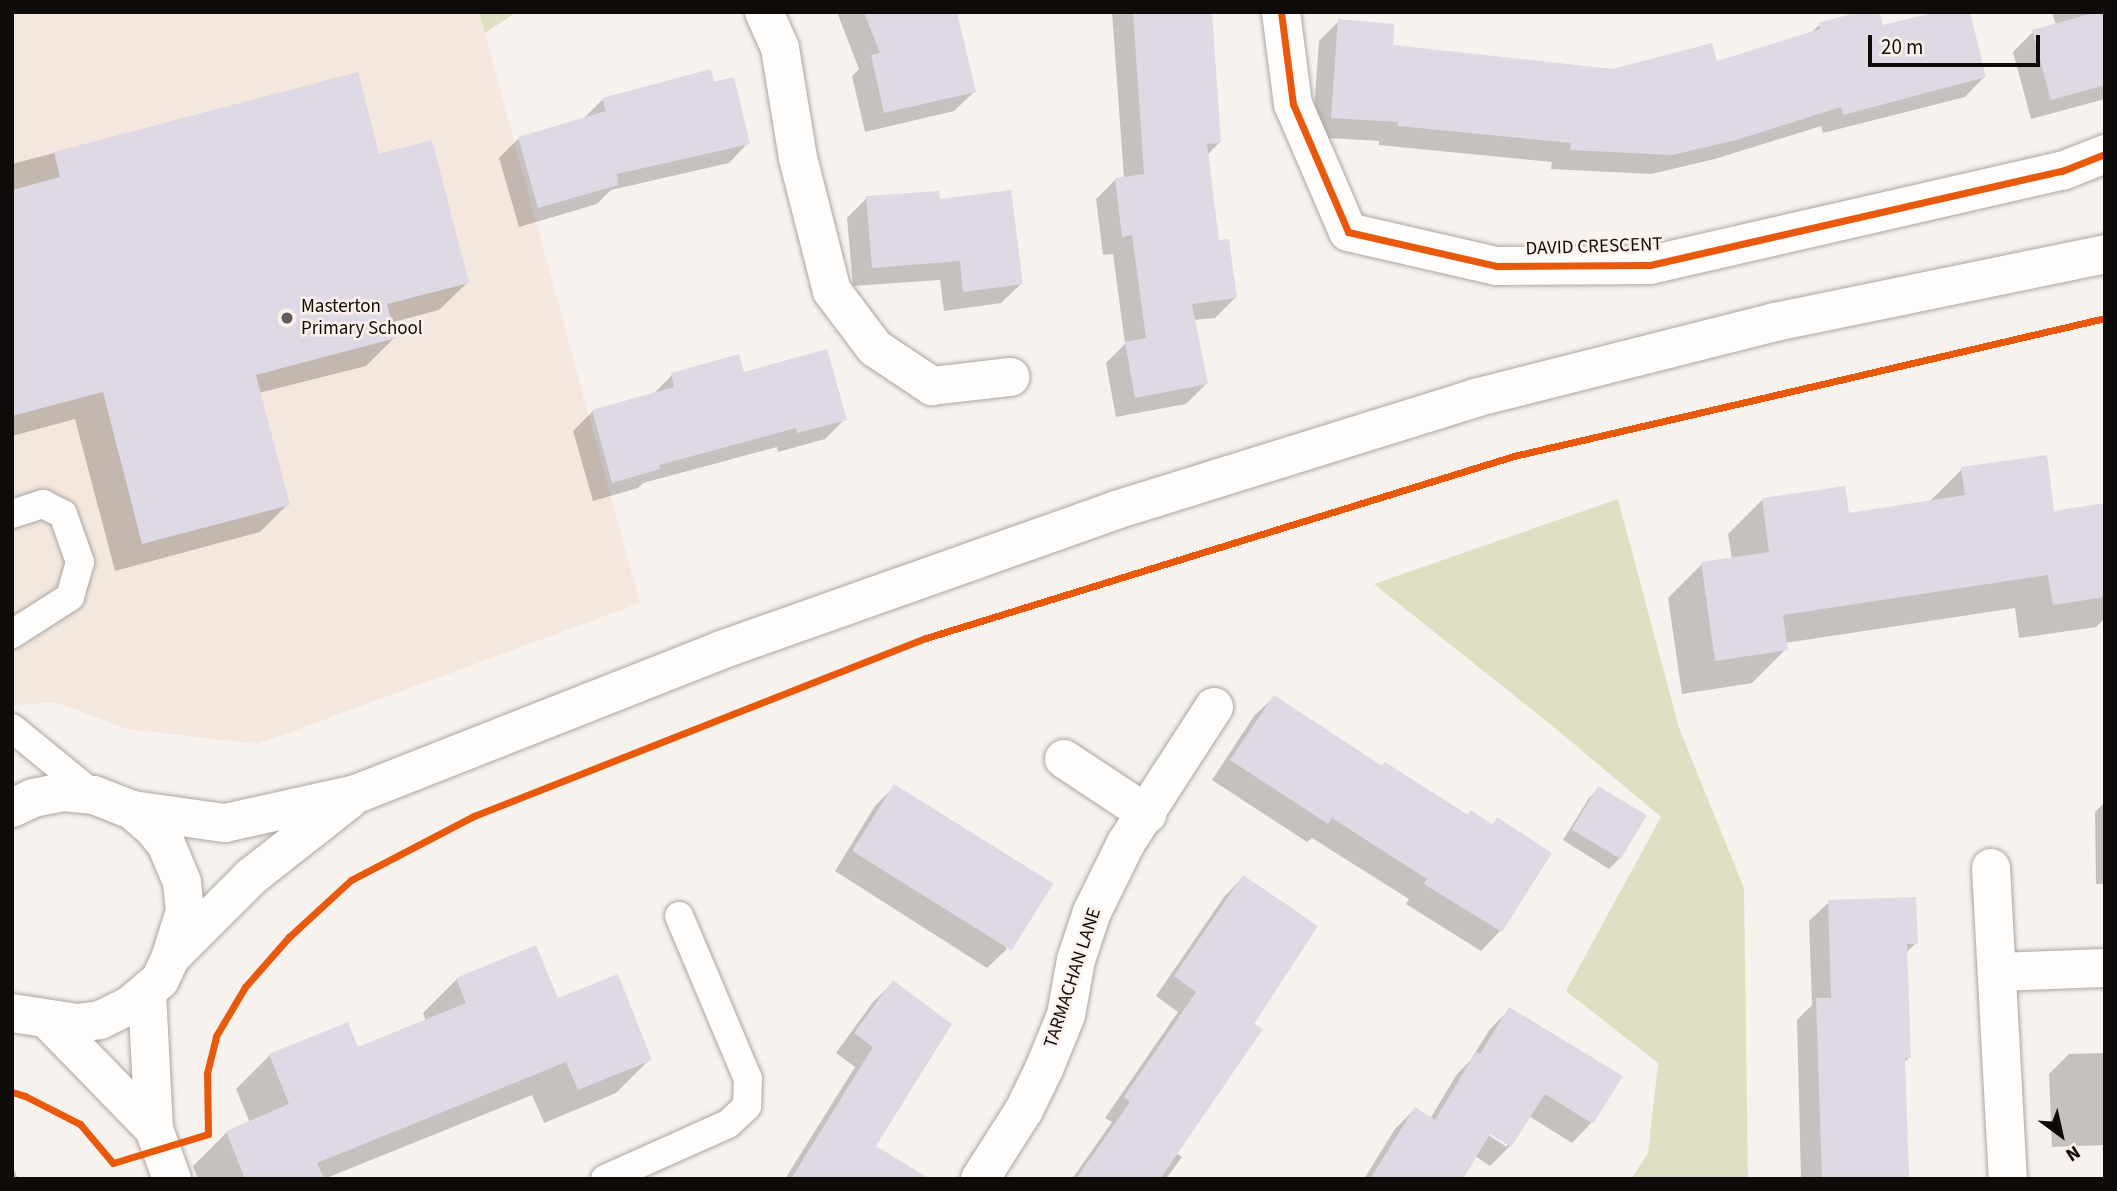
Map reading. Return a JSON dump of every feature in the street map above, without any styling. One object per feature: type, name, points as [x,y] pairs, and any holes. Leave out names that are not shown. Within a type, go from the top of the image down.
[{"type":"street","points":[[764,12],[780,48],[798,158],[832,291],[875,348],[932,386],[1010,377]]},
{"type":"street","name":"DAVID CRESCENT","points":[[1281,12],[1293,104],[1348,232],[1496,266],[1650,265],[2062,171],[2105,155]]},
{"type":"street","points":[[12,808],[33,798],[64,792],[94,795],[132,810],[225,823],[356,794],[721,650],[1116,510],[1449,406],[1774,322],[2105,254]]},
{"type":"street","name":"TARMACHAN LANE","points":[[980,1179],[1024,1110],[1044,1069],[1066,1015],[1076,960],[1092,912],[1126,844],[1214,707]]},
{"type":"street","points":[[1064,759],[1147,814]]},
{"type":"street","points":[[172,956],[252,876],[356,794]]},
{"type":"street","points":[[24,1014],[77,1024],[100,1020],[129,1006],[160,980],[172,956],[185,911],[182,882],[166,844],[132,810]]},
{"type":"street","points":[[1991,867],[2008,1179]]},
{"type":"street","points":[[1997,972],[2105,968]]},
{"type":"street","points":[[147,992],[154,1129],[172,1179]]},
{"type":"street","points":[[24,1014],[154,1129]]},
{"type":"lane","points":[[12,513],[43,504],[63,514],[80,562],[69,597],[12,634]]},
{"type":"lane","points":[[12,728],[94,795]]},
{"type":"lane","points":[[605,1179],[728,1124],[747,1106],[748,1079],[679,916]]},
{"type":"shaded area","name":"Masterton Primary School","points":[[12,12],[479,12],[640,603],[258,744],[127,729],[55,702],[12,706]]},
{"type":"green space","points":[[479,12],[517,12],[485,33]]},
{"type":"green space","points":[[1618,499],[1679,728],[1744,888],[1748,1179],[1631,1179],[1648,1153],[1658,1063],[1566,991],[1661,817],[1555,728],[1374,584]]},
{"type":"building","points":[[864,12],[957,12],[976,92],[884,113],[871,55],[880,53]]},
{"type":"building","points":[[1133,12],[1212,12],[1221,143],[1207,144],[1219,240],[1229,239],[1237,298],[1192,304],[1208,384],[1135,398],[1125,342],[1146,338],[1132,235],[1122,237],[1115,178],[1144,174]]},
{"type":"building","points":[[1859,12],[1879,12],[1883,25],[1936,12],[1970,12],[1986,77],[1843,115],[1841,107],[1736,140],[1672,155],[1570,150],[1571,143],[1398,126],[1398,122],[1331,118],[1338,19],[1394,24],[1393,45],[1612,69],[1712,43],[1717,61],[1820,29],[1818,23]]},
{"type":"building","points":[[2105,12],[2105,85],[2051,100],[2032,30]]},
{"type":"building","points":[[711,69],[714,82],[734,77],[750,144],[617,174],[618,185],[538,208],[518,137],[606,111],[602,98]]},
{"type":"building","points":[[358,72],[379,154],[432,140],[469,283],[387,304],[396,338],[256,375],[290,505],[142,544],[103,392],[12,416],[12,190],[60,177],[54,152]]},
{"type":"building","points":[[1011,190],[1023,284],[963,292],[960,261],[872,268],[866,196],[939,191],[940,199]]},
{"type":"building","points":[[827,349],[847,420],[797,433],[796,428],[659,465],[660,469],[612,483],[592,410],[674,387],[671,373],[739,354],[744,372]]},
{"type":"building","points":[[2047,455],[2054,511],[2105,503],[2105,597],[2053,605],[2048,575],[1783,615],[1788,650],[1715,661],[1701,562],[1769,552],[1762,498],[1845,486],[1849,513],[1965,495],[1961,467]]},
{"type":"building","points":[[1274,695],[1382,766],[1385,762],[1468,815],[1471,810],[1493,825],[1497,817],[1552,853],[1502,932],[1424,884],[1427,879],[1332,818],[1328,824],[1230,760]]},
{"type":"building","points":[[894,784],[1053,884],[1012,951],[852,851]]},
{"type":"building","points":[[1598,786],[1647,815],[1621,859],[1572,830]]},
{"type":"building","points":[[1243,875],[1318,926],[1254,1024],[1263,1029],[1160,1179],[1076,1179],[1130,1102],[1124,1097],[1196,992],[1174,976]]},
{"type":"building","points":[[1916,897],[1918,944],[1907,944],[1911,1058],[1905,1058],[1909,1179],[1822,1179],[1816,998],[1831,998],[1828,900]]},
{"type":"building","points":[[536,945],[558,998],[618,974],[652,1060],[578,1090],[566,1062],[317,1163],[324,1179],[245,1179],[226,1131],[289,1104],[269,1054],[348,1022],[358,1047],[466,1003],[456,978]]},
{"type":"building","points":[[893,980],[952,1024],[876,1146],[930,1179],[791,1179],[873,1047],[854,1033]]},
{"type":"building","points":[[1509,1007],[1623,1076],[1593,1124],[1545,1094],[1511,1147],[1490,1134],[1463,1179],[1370,1179],[1415,1107],[1435,1120],[1476,1052],[1480,1054]]},
{"type":"cycle path","points":[[1281,12],[1293,104],[1348,232],[1496,266],[1650,265],[2062,171],[2105,154]]},
{"type":"cycle path","points":[[12,1092],[80,1124],[113,1163],[208,1134],[207,1073],[216,1036],[245,987],[289,937],[351,880],[474,816],[926,638],[1514,456],[2105,318]]},
{"type":"place","name":"Masterton Primary School","points":[[287,318]]}]
